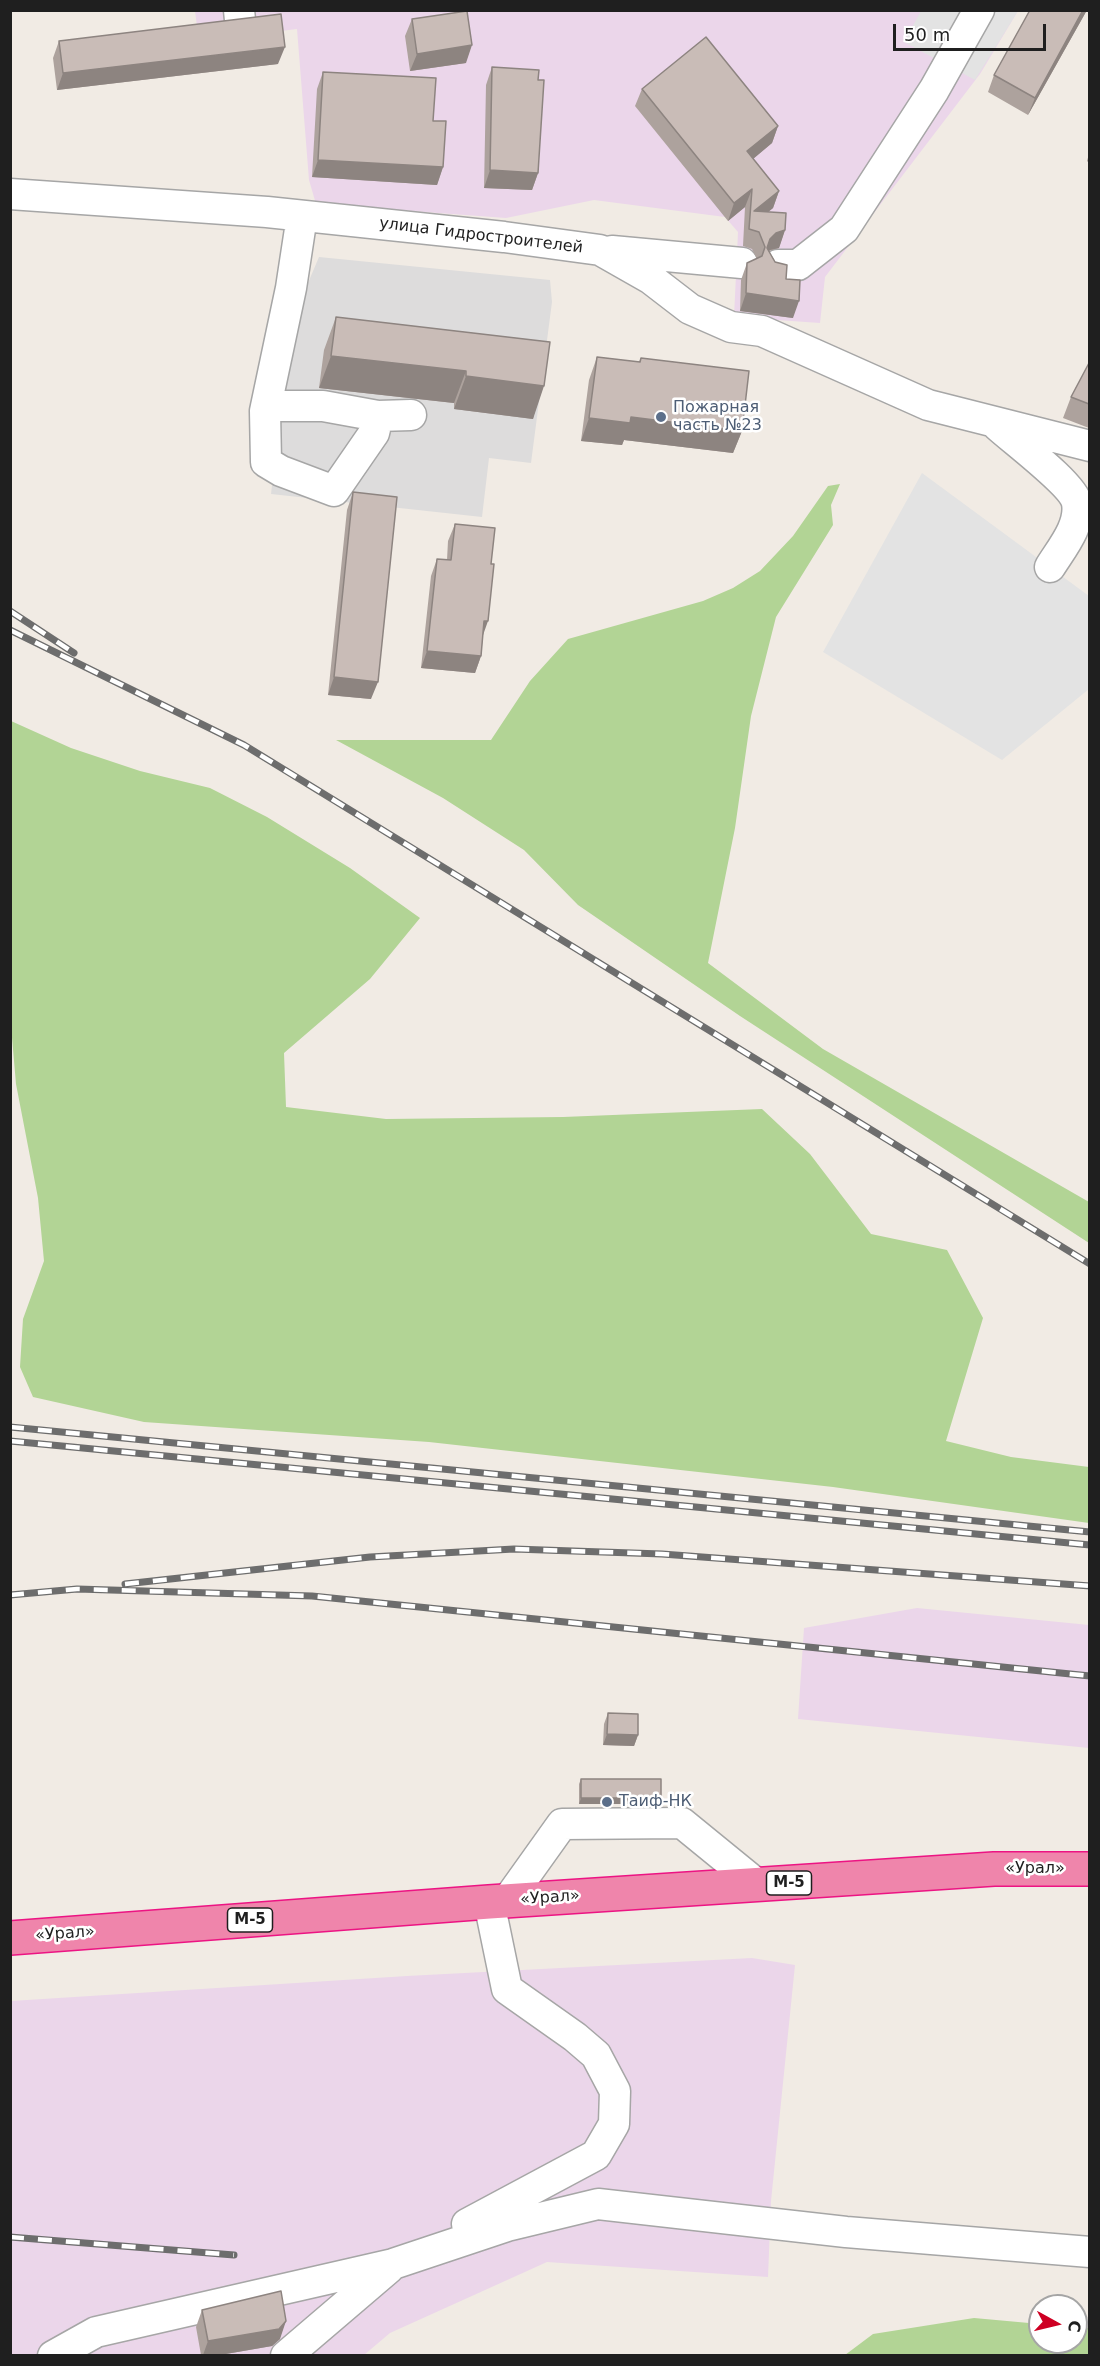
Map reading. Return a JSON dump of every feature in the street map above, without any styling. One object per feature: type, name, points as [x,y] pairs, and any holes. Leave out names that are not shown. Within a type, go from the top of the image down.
[{"type":"highway","name":"«Урал»","points":[[10,1938],[758,1884],[994,1869],[1089,1869]]},
{"type":"street","points":[[778,265],[798,265],[844,229],[934,90],[979,10]]},
{"type":"street","name":"улица Гидростроителей","points":[[10,194],[302,216],[504,237],[600,250],[651,279],[690,309],[730,327],[762,332],[928,405],[1089,446]]},
{"type":"street","points":[[302,216],[291,288],[266,406],[266,462],[281,471],[334,491],[374,433],[378,416]]},
{"type":"street","points":[[600,250],[742,263]]},
{"type":"street","points":[[266,406],[323,406],[378,416],[411,415]]},
{"type":"street","points":[[992,421],[1069,488],[1077,503],[1072,532],[1050,567]]},
{"type":"street","points":[[286,2355],[393,2264],[596,2155],[614,2124],[615,2091],[596,2055],[575,2037],[507,1989],[498,1902],[562,1824],[682,1823],[758,1884]]},
{"type":"street","points":[[53,2355],[96,2332],[393,2264],[507,2226],[598,2204],[846,2232],[1089,2252]]},
{"type":"shaded area","points":[[195,11],[1018,11],[980,74],[825,277],[820,323],[734,317],[738,232],[725,217],[594,200],[506,218],[316,204],[309,180],[297,29],[199,41]]},
{"type":"shaded area","points":[[921,11],[1018,11],[975,80],[904,42]]},
{"type":"shaded area","points":[[319,257],[550,280],[552,302],[531,463],[489,458],[482,517],[271,494],[286,365],[305,290]]},
{"type":"shaded area","points":[[922,473],[1089,596],[1089,689],[1002,760],[823,652]]},
{"type":"shaded area","points":[[917,1608],[1089,1625],[1089,1748],[798,1719],[804,1628]]},
{"type":"shaded area","points":[[752,1958],[795,1965],[771,2201],[768,2277],[547,2262],[390,2333],[364,2355],[11,2356],[11,2001],[407,1976]]},
{"type":"green space","points":[[840,484],[831,505],[833,525],[776,617],[751,716],[735,828],[708,963],[823,1049],[1089,1202],[1089,1243],[740,1016],[578,905],[524,850],[443,798],[336,740],[491,740],[530,681],[568,639],[703,601],[733,588],[760,571],[793,536],[828,486]]},
{"type":"green space","points":[[11,721],[71,748],[140,771],[210,788],[267,817],[350,868],[420,918],[370,979],[284,1053],[286,1107],[386,1119],[563,1117],[762,1109],[810,1154],[871,1234],[947,1250],[983,1318],[946,1441],[1011,1457],[1089,1467],[1089,1523],[833,1487],[429,1442],[144,1422],[33,1397],[20,1367],[23,1319],[44,1261],[38,1198],[16,1084],[11,1026]]},
{"type":"green space","points":[[974,2318],[1028,2323],[1028,2354],[1088,2354],[1089,2328],[1089,2355],[845,2355],[873,2334]]},
{"type":"building","points":[[1030,10],[1083,10],[1035,98],[994,75]]},
{"type":"building","points":[[467,11],[472,45],[417,54],[412,19]]},
{"type":"building","points":[[281,14],[285,47],[63,73],[59,41]]},
{"type":"building","points":[[706,37],[778,126],[747,151],[779,191],[754,211],[786,213],[785,230],[776,233],[770,239],[767,248],[775,262],[787,265],[786,279],[800,280],[799,301],[746,293],[747,263],[762,256],[765,247],[759,232],[749,229],[752,189],[734,203],[642,89]]},
{"type":"building","points":[[492,67],[539,70],[538,80],[544,80],[538,173],[490,170]]},
{"type":"building","points":[[323,72],[436,78],[433,121],[446,121],[443,167],[318,160]]},
{"type":"building","points":[[336,317],[550,342],[544,386],[466,376],[466,371],[331,356]]},
{"type":"building","points":[[597,357],[640,362],[641,358],[749,371],[742,431],[631,417],[630,423],[589,418]]},
{"type":"building","points":[[1089,363],[1089,404],[1071,397]]},
{"type":"building","points":[[353,492],[397,497],[378,682],[334,677]]},
{"type":"building","points":[[455,524],[495,528],[488,621],[484,621],[481,656],[427,651],[437,559],[451,560]]},
{"type":"building","points":[[608,1713],[638,1714],[638,1735],[607,1734]]},
{"type":"building","points":[[581,1779],[661,1779],[661,1798],[581,1798]]},
{"type":"building","points":[[281,2291],[286,2321],[279,2329],[208,2341],[202,2310]]},
{"type":"railway","points":[[10,611],[74,653]]},
{"type":"railway","points":[[10,630],[244,745],[1090,1264]]},
{"type":"railway","points":[[10,1427],[1090,1532]]},
{"type":"railway","points":[[10,1441],[1090,1545]]},
{"type":"railway","points":[[125,1584],[370,1557],[514,1549],[662,1554],[1090,1586]]},
{"type":"railway","points":[[10,1595],[77,1589],[312,1596],[1090,1676]]},
{"type":"railway","points":[[10,2237],[234,2255]]},
{"type":"place","name":"Пожарная часть №23","points":[[661,417]]},
{"type":"place","name":"Таиф-НК","points":[[607,1802]]}]
